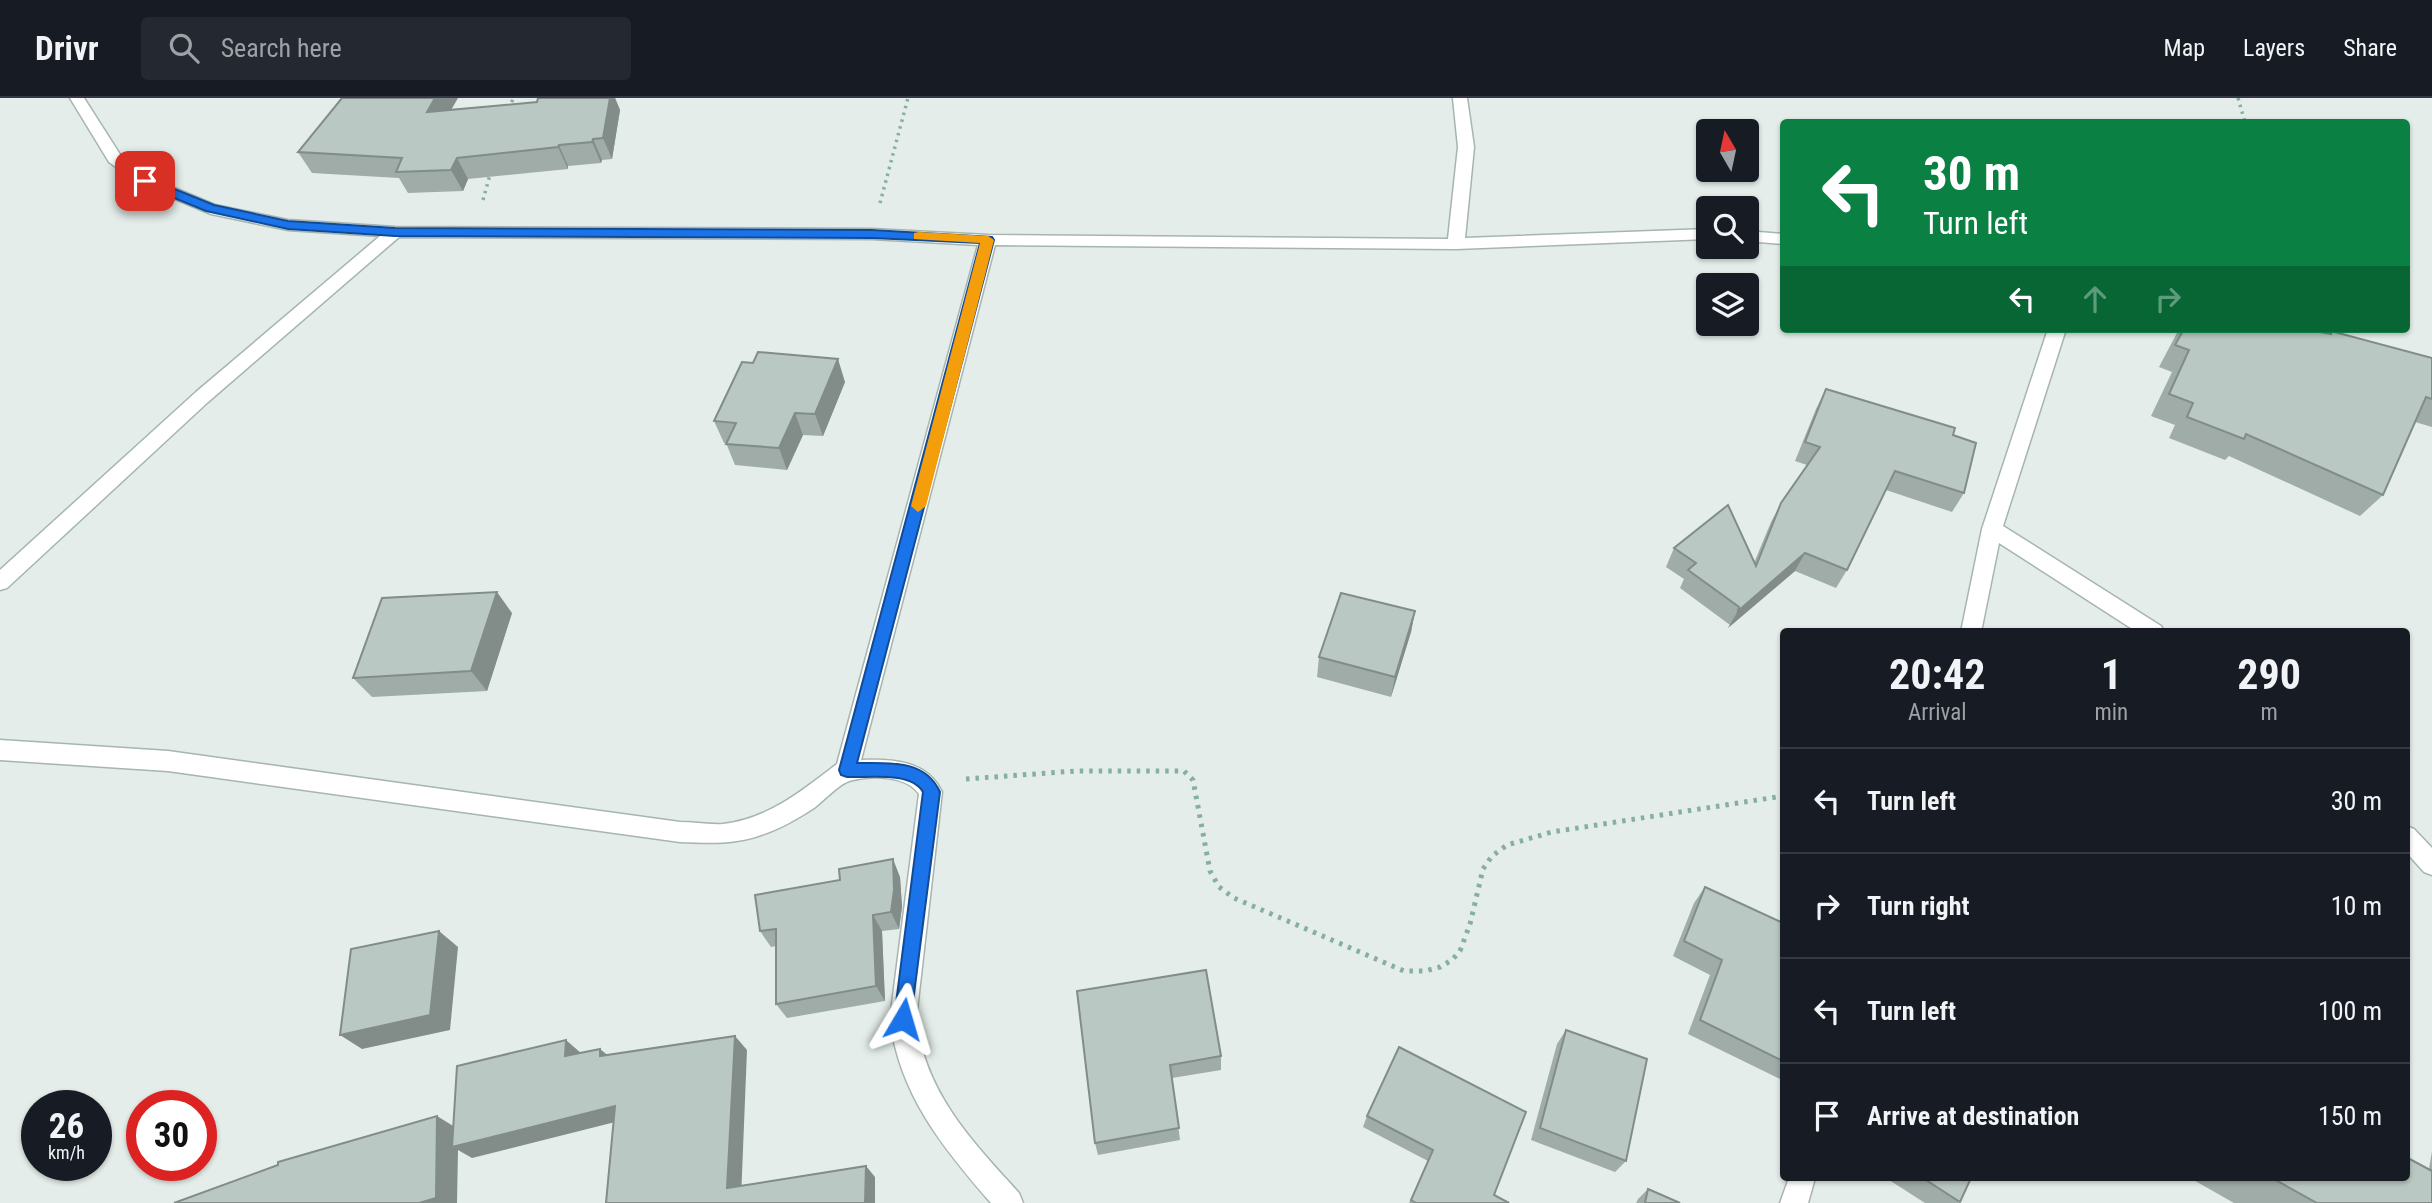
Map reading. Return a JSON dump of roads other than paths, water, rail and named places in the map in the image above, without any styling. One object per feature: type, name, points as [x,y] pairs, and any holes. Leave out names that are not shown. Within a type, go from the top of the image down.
[{"type":"street","points":[[77,98],[115,159],[145,181],[211,209],[288,225],[395,232],[872,234],[988,240],[1251,244],[1456,244],[1696,234]]},
{"type":"street","points":[[1456,244],[1466,147],[1460,98]]},
{"type":"street","points":[[0,582],[202,397],[395,232]]},
{"type":"street","points":[[1759,237],[1780,239]]},
{"type":"street","points":[[847,770],[988,240]]},
{"type":"street","points":[[1972,628],[1992,529],[2056,333]]},
{"type":"street","points":[[1992,529],[2148,628]]},
{"type":"street","points":[[0,750],[168,761],[680,832],[724,834],[766,823],[792,811],[847,770],[903,771],[926,782],[932,792],[903,1019],[904,1038],[916,1077],[940,1117],[970,1159],[1009,1203]]},
{"type":"street","points":[[2410,840],[2432,864]]},
{"type":"street","points":[[1794,1203],[1801,1181]]}]
